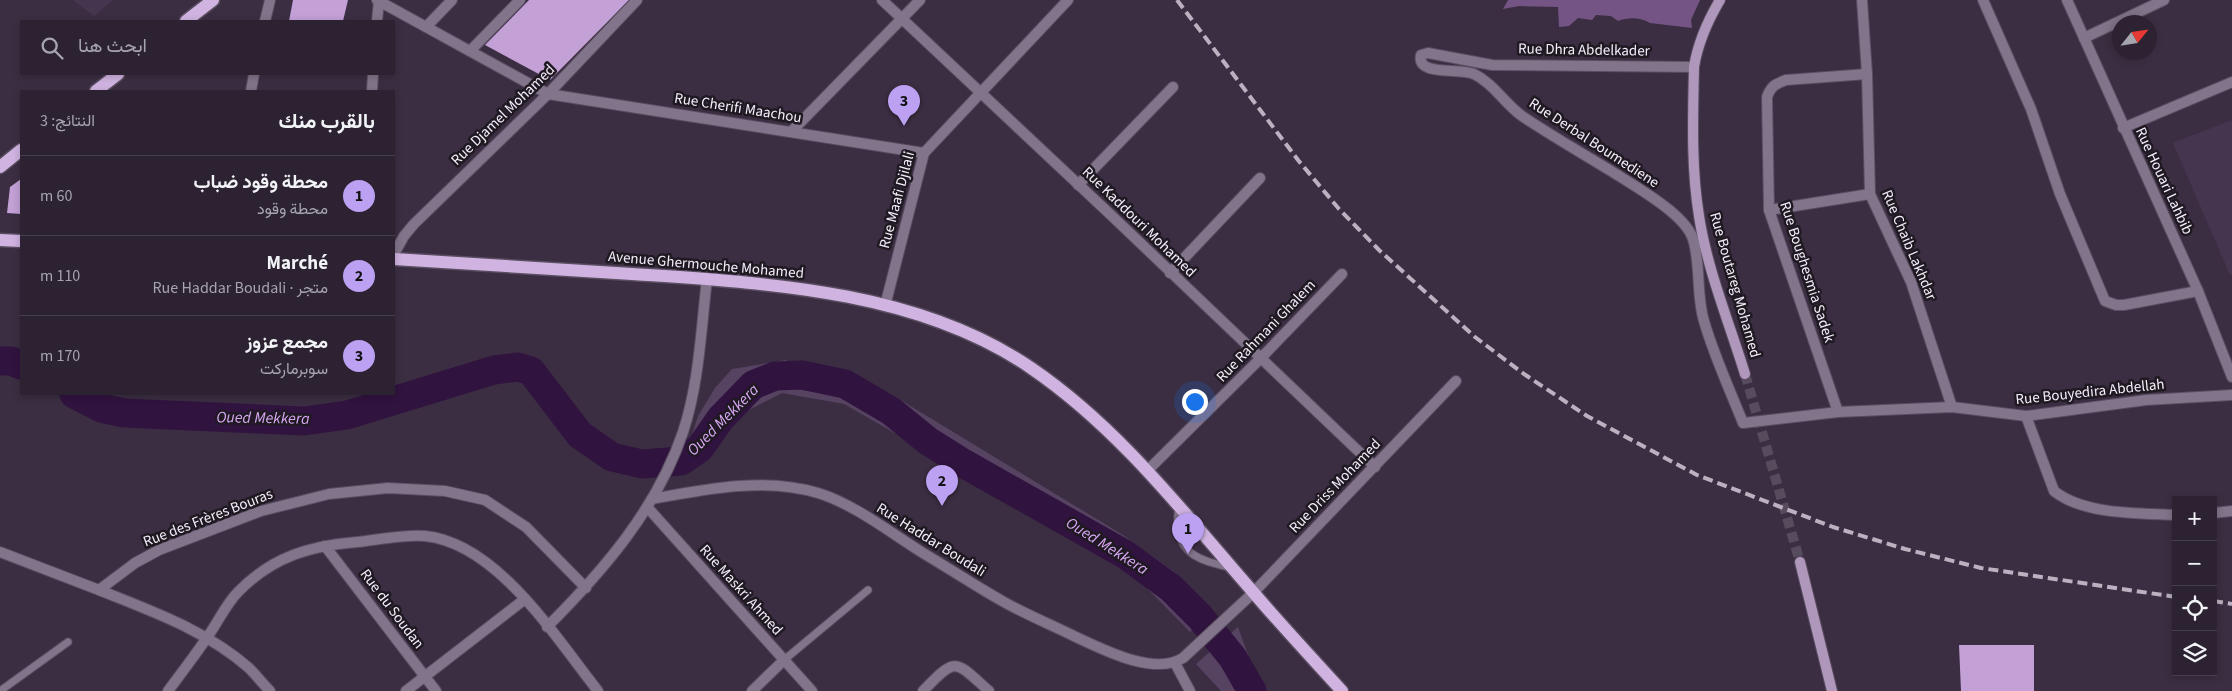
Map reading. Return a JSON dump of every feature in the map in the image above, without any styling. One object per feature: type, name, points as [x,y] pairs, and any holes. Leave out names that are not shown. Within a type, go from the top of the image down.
[{"type":"main road","points":[[187,20],[213,0]]},
{"type":"main road","points":[[97,90],[117,75]]},
{"type":"main road","points":[[0,167],[20,151]]},
{"type":"main road","name":"Avenue Ghermouche Mohamed","points":[[395,259],[788,286],[885,306],[931,318],[992,344],[1032,368],[1074,400],[1129,451],[1180,505],[1254,593],[1342,691]]},
{"type":"street","points":[[265,20],[270,0]]},
{"type":"street","points":[[426,27],[452,0]]},
{"type":"street","points":[[470,51],[520,0]]},
{"type":"street","name":"Rue Djamel Mohamed","points":[[395,252],[404,236],[414,224],[548,94],[637,0]]},
{"type":"street","name":"Rue Kaddouri Mohamed","points":[[882,0],[1375,467]]},
{"type":"street","points":[[792,132],[920,0]]},
{"type":"street","name":"Rue Maafi Djilali","points":[[885,306],[924,153],[1068,0]]},
{"type":"street","name":"Rue Boutareg Mohamed","points":[[1720,0],[1706,24],[1694,66],[1694,176],[1699,217],[1710,261],[1745,374]]},
{"type":"street","name":"Rue Chaib Lakhdar","points":[[1862,0],[1867,74],[1870,194],[1911,282],[1952,407]]},
{"type":"street","points":[[1983,0],[2031,110],[2060,194],[2105,301],[2116,305],[2124,305],[2198,291]]},
{"type":"street","name":"Rue Houari Lahbib","points":[[2066,0],[2198,291],[2232,376]]},
{"type":"street","points":[[2084,38],[2164,0]]},
{"type":"street","points":[[377,20],[378,1],[548,94]]},
{"type":"street","name":"Rue Dhra Abdelkader","points":[[1473,74],[1456,70],[1427,68],[1422,66],[1420,60],[1422,54],[1428,52],[1492,65],[1694,66]]},
{"type":"street","points":[[1485,82],[1492,65]]},
{"type":"street","name":"Rue Derbal Boumediene","points":[[1473,74],[1485,82],[1520,115],[1637,187],[1676,216],[1692,238],[1703,320],[1743,424]]},
{"type":"street","name":"Rue Boughesmia Sadek","points":[[1838,412],[1769,210],[1767,97],[1770,89],[1775,84],[1786,80],[1867,74]]},
{"type":"street","points":[[251,90],[254,75]]},
{"type":"street","points":[[372,90],[373,75]]},
{"type":"street","points":[[2123,128],[2232,82]]},
{"type":"street","points":[[1078,184],[1173,87]]},
{"type":"street","name":"Rue Cherifi Maachou","points":[[548,94],[924,153]]},
{"type":"street","points":[[1170,273],[1260,178]]},
{"type":"street","points":[[1769,210],[1870,194]]},
{"type":"street","name":"Rue Rahmani Ghalem","points":[[1148,470],[1261,358],[1342,274]]},
{"type":"street","points":[[548,627],[586,588],[650,504],[661,483],[683,432],[695,380],[707,279]]},
{"type":"street","name":"Rue Driss Mohamed","points":[[1179,660],[1254,593],[1456,381]]},
{"type":"street","name":"Rue Bouyedira Abdellah","points":[[1743,424],[1838,412],[1952,407],[2026,416],[2146,400],[2232,396]]},
{"type":"street","points":[[2026,416],[2054,491],[2063,499],[2081,506],[2172,515]]},
{"type":"street","name":"Rue Haddar Boudali","points":[[650,504],[702,490],[753,486],[785,486],[820,494],[856,511],[1005,603],[1106,651],[1145,663],[1165,665],[1179,660]]},
{"type":"street","name":"Rue des Frères Bouras","points":[[99,590],[135,563],[159,550],[261,511],[329,494],[388,488],[444,491],[485,500],[526,528],[586,588]]},
{"type":"street","name":"Rue Maskri Ahmed","points":[[650,504],[812,691]]},
{"type":"street","points":[[2217,513],[2232,511]]},
{"type":"street","points":[[168,691],[237,593],[266,567],[303,550],[424,536],[454,542],[481,558],[525,598],[595,690]]},
{"type":"street","name":"Rue du Soudan","points":[[325,546],[436,691]]},
{"type":"street","points":[[0,552],[166,617],[207,638],[249,668],[270,691]]},
{"type":"street","points":[[1800,562],[1832,691]]},
{"type":"street","points":[[406,691],[525,598]]},
{"type":"street","points":[[752,691],[784,660]]},
{"type":"street","points":[[1179,660],[1190,691]]},
{"type":"street","points":[[924,691],[950,666],[963,668],[989,691]]},
{"type":"lane","points":[[1180,505],[1177,522],[1179,535],[1195,558],[1205,562],[1232,567]]},
{"type":"lane","points":[[784,660],[868,590]]},
{"type":"lane","points":[[0,691],[68,642]]},
{"type":"shaded area","points":[[73,0],[113,0],[94,16]]},
{"type":"shaded area","points":[[1508,0],[1700,0],[1691,20],[1692,28],[1650,23],[1634,18],[1618,21],[1611,16],[1596,15],[1592,20],[1578,18],[1569,26],[1559,27],[1558,7],[1519,6],[1503,9]]},
{"type":"shaded area","points":[[2232,120],[2232,274],[2230,275],[2173,143]]},
{"type":"shaded area","points":[[786,360],[792,371],[796,362],[832,367],[855,375],[894,396],[1123,535],[1173,571],[1211,610],[1204,615],[1196,606],[1199,624],[1190,632],[1137,578],[1077,544],[1034,513],[844,404],[782,393],[739,415],[682,466],[698,416],[715,388],[732,369]],"holes":[[[845,389],[863,390],[882,396],[891,411],[920,422],[935,447],[970,463],[998,469],[1059,513],[1092,527],[1143,560],[1151,573],[1163,570],[1193,603],[1182,604],[1165,587],[1163,574],[1148,576],[1122,548],[1096,531],[1062,521],[1031,495],[993,472],[957,463],[931,449],[918,426],[888,417],[883,400],[859,402]]]},
{"type":"shaded area","points":[[1238,627],[1261,691],[1221,691],[1196,664]]},
{"type":"building","points":[[293,0],[348,0],[343,20],[289,20]]},
{"type":"building","points":[[529,0],[629,0],[550,80],[485,45]]},
{"type":"building","points":[[20,180],[20,214],[7,213],[10,187]]},
{"type":"building","points":[[1959,645],[2034,645],[2034,691],[1961,691]]},
{"type":"waterway","name":"Oued Mekkera","points":[[0,361],[11,361],[20,365]]},
{"type":"waterway","name":"Oued Mekkera","points":[[76,395],[101,408],[124,413],[304,421],[347,415],[494,370],[518,367],[531,371],[580,435],[612,457],[642,464],[681,461],[700,448],[721,418],[753,385],[775,376],[802,375],[845,384],[891,411],[928,441],[963,463],[1126,555],[1171,588],[1200,617],[1233,658],[1252,691]]},
{"type":"tunnel","points":[[1745,374],[1800,562]]},
{"type":"railway","points":[[1177,0],[1298,160],[1339,209],[1379,250],[1475,337],[1524,374],[1587,416],[1697,475],[1833,527],[1905,549],[1981,568],[2172,596]]},
{"type":"railway","points":[[2217,602],[2232,604]]},
{"type":"place","name":"مجمع عزوز","points":[[904,126]]},
{"type":"place","name":"Marché","points":[[942,506]]},
{"type":"place","name":"محطة وقود ضباب","points":[[1188,554]]}]
